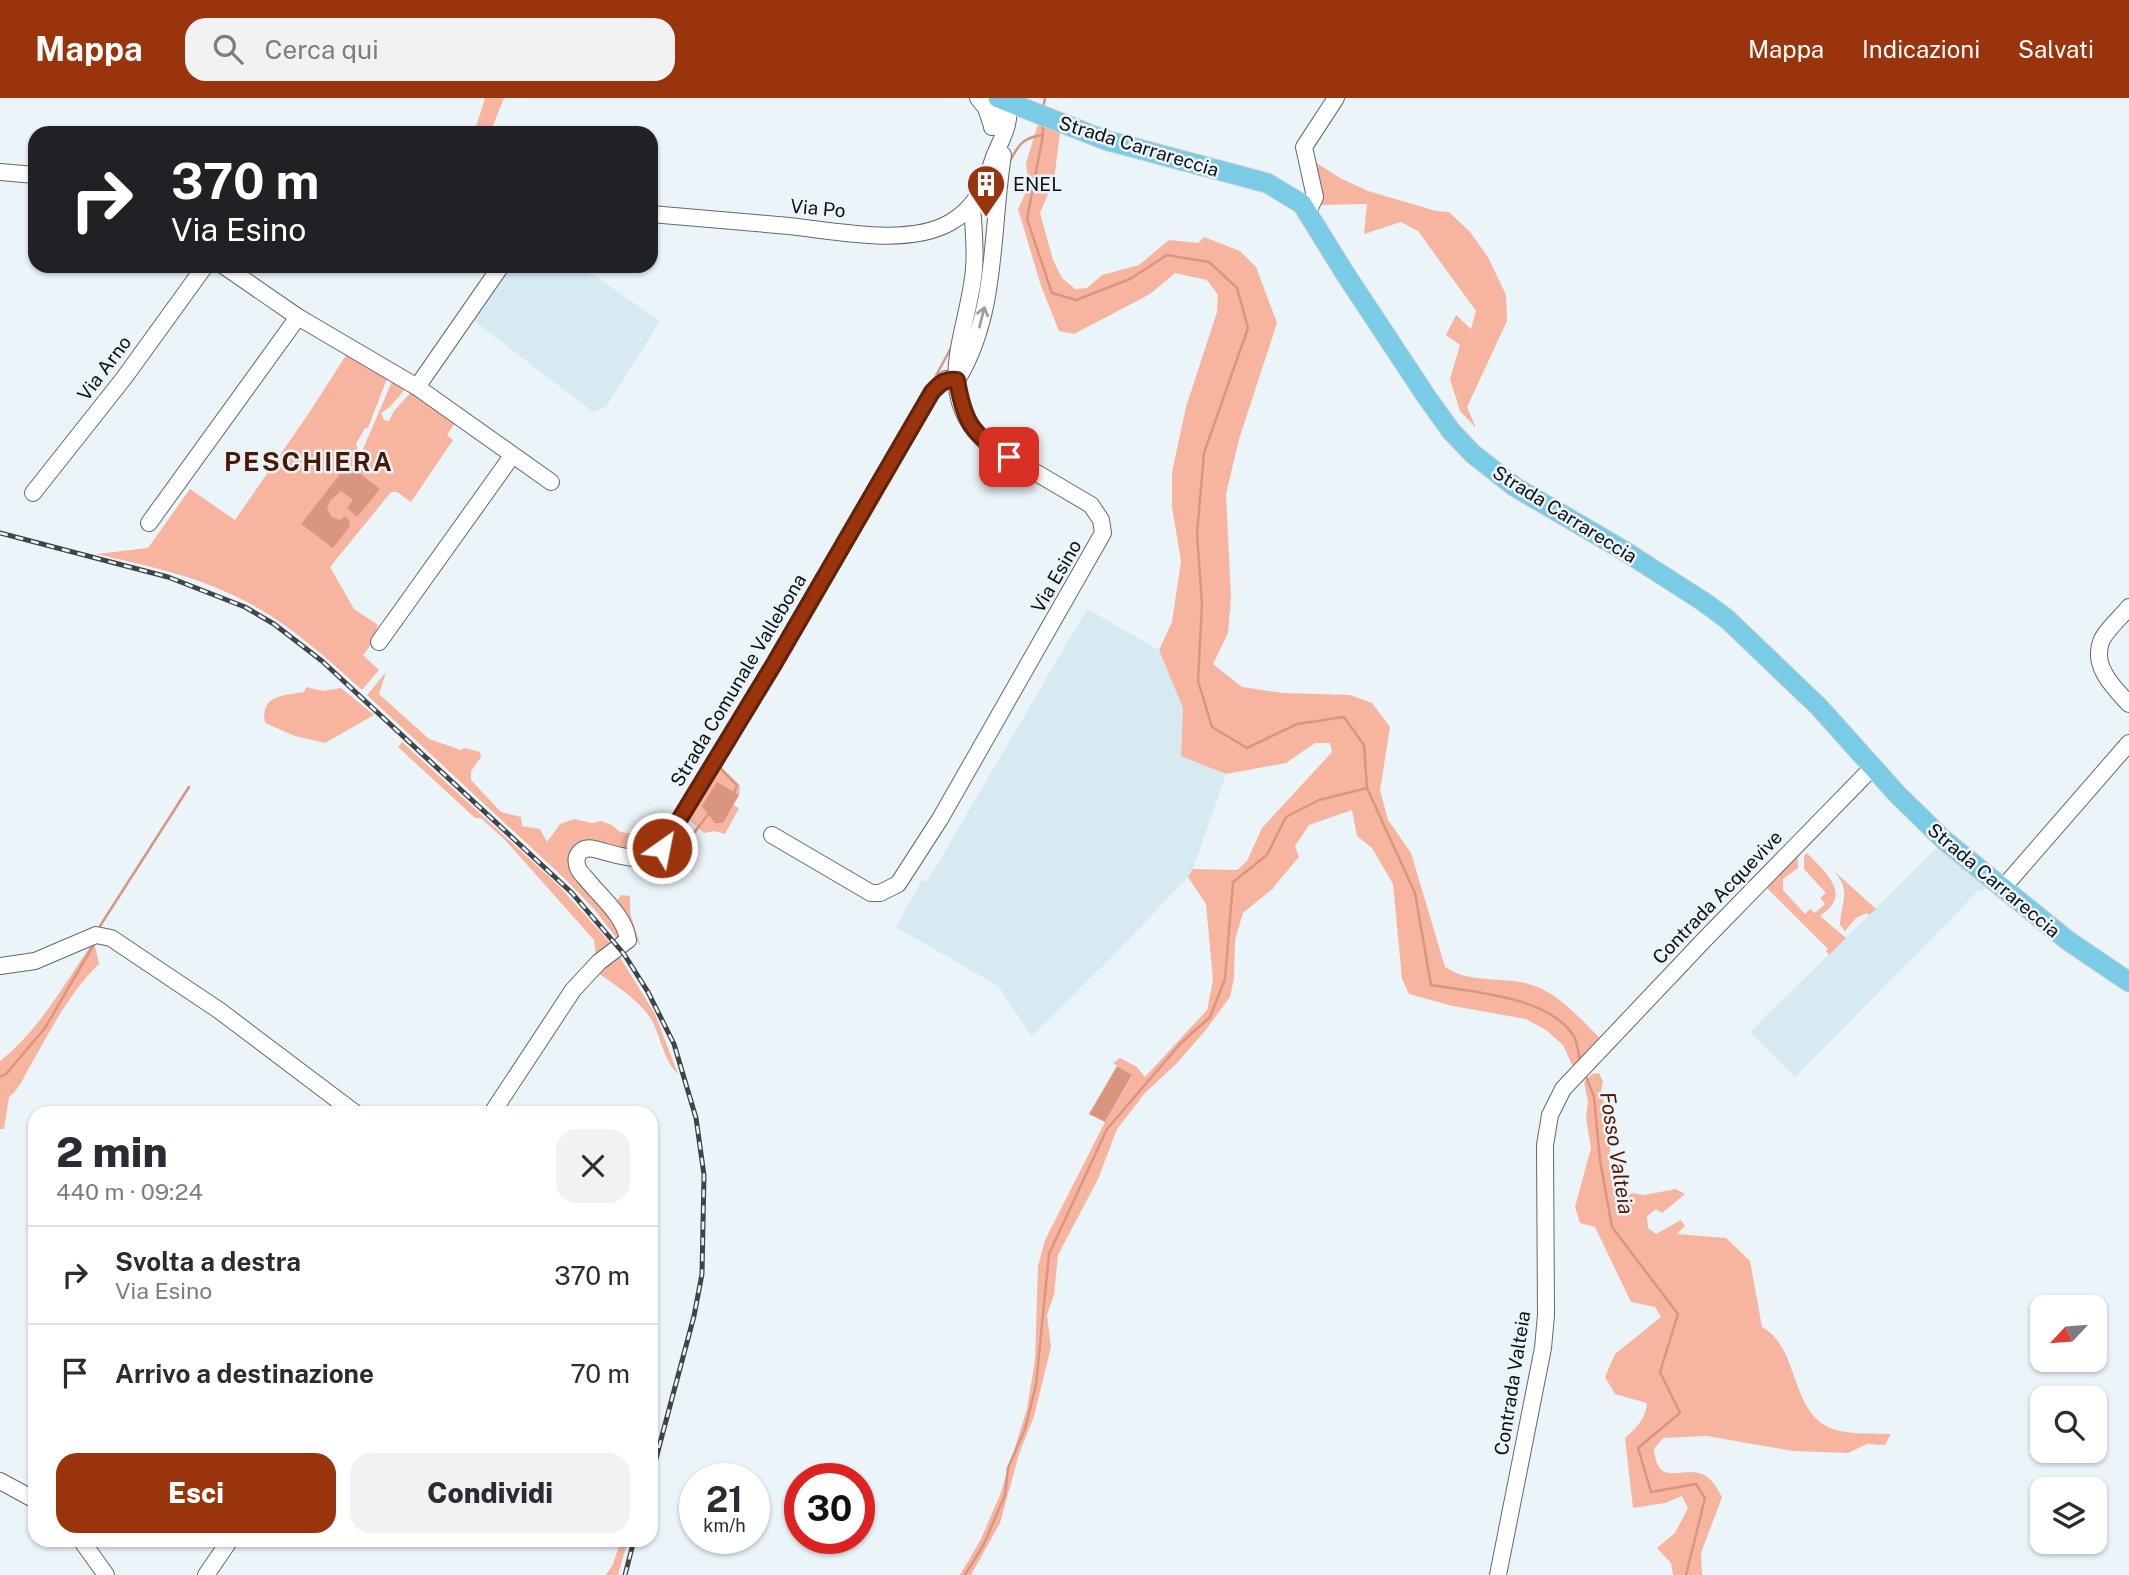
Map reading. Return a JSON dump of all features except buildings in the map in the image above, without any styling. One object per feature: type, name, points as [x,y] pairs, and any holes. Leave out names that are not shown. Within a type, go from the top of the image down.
[{"type":"main road","name":"Strada Carrareccia","points":[[1003,100],[1105,139],[1267,183],[1291,195],[1308,212],[1426,397],[1468,449],[1516,488],[1611,543],[1704,602],[1727,620],[1819,708],[1929,827],[2002,889],[2099,964],[2129,982]]},
{"type":"street","points":[[957,380],[973,350],[985,307],[996,214],[1000,127],[978,98]]},
{"type":"street","points":[[1308,212],[1315,197],[1304,147],[1336,98]]},
{"type":"street","points":[[972,204],[986,183],[995,156],[1000,127],[1010,116],[1003,100]]},
{"type":"street","points":[[1000,127],[1031,112]]},
{"type":"street","points":[[0,172],[28,174]]},
{"type":"street","points":[[972,204],[986,202],[996,214]]},
{"type":"street","name":"Via Po","points":[[658,215],[887,235],[932,230],[951,222],[972,204]]},
{"type":"street","name":"Via Esino","points":[[772,835],[872,893],[880,893],[898,884],[940,819],[1100,541],[1103,527],[1091,505],[989,445],[977,435],[964,415],[957,380],[956,357],[970,296],[974,250],[972,204]]},
{"type":"street","points":[[951,222],[965,231],[974,250]]},
{"type":"street","name":"Via Arno","points":[[33,493],[124,377],[200,273]]},
{"type":"street","points":[[234,273],[298,317],[417,387],[551,482]]},
{"type":"street","points":[[417,387],[496,273]]},
{"type":"street","points":[[149,523],[298,317]]},
{"type":"street","name":"Strada Comunale Vallebona","points":[[497,1106],[573,990],[599,962],[628,940],[618,917],[578,868],[577,856],[580,851],[589,848],[641,859],[662,848],[774,664],[932,392],[946,379],[957,380]]},
{"type":"street","points":[[379,642],[512,456]]},
{"type":"street","points":[[2129,607],[2101,641],[2100,657],[2110,684],[2129,704]]},
{"type":"street","points":[[2002,889],[2129,743]]},
{"type":"street","name":"Contrada Acquevive","points":[[1574,1077],[1873,767]]},
{"type":"street","points":[[0,966],[35,961],[96,935],[111,938],[220,1011],[346,1106]]},
{"type":"street","name":"Contrada Valteia","points":[[1498,1575],[1543,1348],[1546,1315],[1545,1145],[1548,1125],[1555,1102],[1574,1077]]},
{"type":"street","points":[[0,1481],[28,1496]]},
{"type":"street","points":[[86,1547],[106,1575]]},
{"type":"street","points":[[206,1575],[225,1547]]},
{"type":"shaded area","points":[[485,98],[504,98],[493,126],[476,126]]},
{"type":"shaded area","points":[[1038,124],[1060,132],[1054,180],[1040,213],[1053,260],[1062,278],[1075,289],[1087,288],[1102,275],[1139,265],[1169,240],[1198,243],[1204,237],[1240,251],[1256,267],[1277,323],[1239,439],[1226,494],[1231,597],[1228,633],[1213,664],[1242,687],[1283,693],[1350,695],[1372,703],[1390,727],[1380,790],[1388,820],[1411,853],[1445,967],[1463,975],[1515,981],[1537,987],[1567,1006],[1603,1041],[1574,1069],[1563,1045],[1546,1030],[1526,1019],[1453,1006],[1409,994],[1402,979],[1393,884],[1372,848],[1357,836],[1352,810],[1309,825],[1295,846],[1299,857],[1271,890],[1243,913],[1235,940],[1234,978],[1230,997],[1205,1031],[1176,1064],[1145,1093],[1117,1129],[1098,1179],[1058,1255],[1054,1295],[1047,1315],[1051,1347],[1034,1416],[1019,1454],[1000,1523],[971,1575],[960,1575],[981,1539],[1000,1495],[1027,1409],[1035,1360],[1038,1266],[1045,1240],[1105,1122],[1132,1076],[1113,1063],[1120,1058],[1137,1067],[1145,1077],[1207,1010],[1213,980],[1206,904],[1188,877],[1193,869],[1237,870],[1247,861],[1262,828],[1332,752],[1330,743],[1315,743],[1286,763],[1226,774],[1181,756],[1183,708],[1159,650],[1172,622],[1181,561],[1172,507],[1172,472],[1186,407],[1217,312],[1218,295],[1207,280],[1175,273],[1150,294],[1074,334],[1059,331],[1041,286],[1018,209],[1029,186],[1026,163]]},
{"type":"shaded area","points":[[1312,160],[1340,178],[1368,191],[1436,211],[1449,212],[1470,232],[1488,257],[1506,295],[1507,321],[1467,407],[1476,428],[1460,411],[1450,379],[1460,345],[1446,335],[1456,315],[1471,329],[1476,311],[1418,231],[1401,222],[1364,234],[1367,204],[1320,205]]},
{"type":"shaded area","points":[[505,273],[590,273],[660,321],[606,407],[593,412],[472,319]]},
{"type":"shaded area","points":[[348,352],[388,376],[368,428],[365,428],[356,444],[360,456],[393,379],[406,388],[390,407],[381,413],[384,420],[389,421],[394,411],[412,391],[455,423],[447,435],[453,440],[411,502],[397,492],[391,492],[330,567],[354,609],[378,625],[373,642],[363,655],[379,670],[362,690],[289,629],[241,599],[188,578],[96,554],[148,548],[190,489],[235,520]]},
{"type":"shaded area","points":[[353,468],[380,489],[357,517],[347,508],[353,500],[341,491],[330,501],[327,509],[332,517],[340,520],[345,516],[350,526],[333,548],[301,524],[344,469],[348,471]]},
{"type":"shaded area","points":[[1087,609],[1159,650],[1183,708],[1181,755],[1226,774],[1188,877],[1032,1036],[998,986],[896,927],[922,880],[927,882]]},
{"type":"shaded area","points":[[386,672],[379,694],[429,739],[461,750],[465,748],[480,752],[481,757],[471,771],[471,780],[501,812],[521,817],[522,826],[540,829],[547,842],[560,824],[574,819],[592,823],[601,821],[620,832],[659,837],[679,806],[666,833],[652,845],[630,851],[573,850],[621,933],[618,940],[595,910],[565,879],[367,695]]},
{"type":"shaded area","points":[[306,687],[323,691],[341,688],[374,715],[325,743],[295,736],[265,723],[264,714],[269,702],[281,696],[304,692]]},
{"type":"shaded area","points":[[402,742],[558,885],[613,946],[596,957],[594,940],[506,841],[481,818],[475,818],[398,747]]},
{"type":"shaded area","points":[[719,765],[740,786],[739,795],[717,783],[723,823],[733,805],[739,808],[725,834],[714,831],[704,833],[686,817]]},
{"type":"shaded area","points":[[717,782],[739,795],[723,823],[715,823],[702,806]]},
{"type":"shaded area","points":[[1941,844],[1993,888],[1978,891],[1795,1077],[1750,1032]]},
{"type":"shaded area","points":[[1797,848],[1798,868],[1783,879],[1783,890],[1805,914],[1810,909],[1815,913],[1825,904],[1820,898],[1826,893],[1804,869],[1804,856],[1807,853],[1828,876],[1833,884],[1835,900],[1820,916],[1846,938],[1829,955],[1826,951],[1828,949],[1763,884]]},
{"type":"shaded area","points":[[1834,871],[1876,909],[1869,915],[1867,913],[1856,918],[1845,931],[1840,925],[1843,885]]},
{"type":"shaded area","points":[[621,895],[630,896],[630,913],[641,947],[614,904]]},
{"type":"shaded area","points":[[94,941],[99,964],[71,998],[20,1085],[9,1097],[4,1129],[0,1129],[0,1061],[39,1020]]},
{"type":"shaded area","points":[[618,954],[655,1014],[678,1074],[669,1062],[646,1012],[597,972]]},
{"type":"shaded area","points":[[1117,1066],[1132,1075],[1105,1122],[1089,1114]]},
{"type":"shaded area","points":[[1599,1073],[1603,1082],[1600,1095],[1606,1105],[1604,1117],[1613,1135],[1609,1160],[1610,1175],[1620,1198],[1633,1193],[1644,1195],[1676,1189],[1685,1194],[1662,1213],[1656,1209],[1647,1216],[1648,1228],[1656,1234],[1681,1220],[1685,1226],[1677,1234],[1726,1238],[1750,1261],[1762,1327],[1774,1337],[1783,1350],[1810,1411],[1821,1423],[1843,1432],[1891,1434],[1885,1445],[1867,1444],[1848,1453],[1793,1451],[1707,1436],[1663,1438],[1654,1449],[1661,1469],[1673,1473],[1696,1472],[1704,1475],[1722,1497],[1701,1553],[1702,1575],[1673,1575],[1671,1563],[1657,1548],[1675,1533],[1688,1508],[1682,1496],[1665,1503],[1633,1508],[1625,1438],[1643,1418],[1647,1403],[1615,1394],[1605,1377],[1615,1354],[1661,1317],[1655,1307],[1631,1302],[1595,1227],[1580,1223],[1575,1207],[1591,1148],[1584,1082],[1592,1074]]},
{"type":"shaded area","points":[[619,1547],[626,1547],[618,1575],[606,1575]]},
{"type":"waterway","points":[[1043,109],[1045,98]]},
{"type":"waterway","points":[[965,1575],[984,1544],[1005,1495],[1008,1468],[1025,1429],[1036,1385],[1049,1254],[1107,1129],[1181,1043],[1210,1017],[1225,979],[1233,882],[1267,855],[1286,817],[1319,800],[1367,788],[1364,745],[1344,717],[1297,724],[1247,748],[1212,727],[1198,681],[1202,604],[1197,534],[1204,453],[1248,328],[1237,288],[1209,262],[1167,255],[1130,279],[1076,300],[1052,293],[1027,219],[1043,135],[1043,122]]},
{"type":"waterway","points":[[1010,161],[1022,143],[1042,135]]},
{"type":"waterway","points":[[932,383],[952,346]]},
{"type":"waterway","points":[[717,772],[736,742]]},
{"type":"waterway","points":[[720,768],[737,785],[734,793]]},
{"type":"waterway","points":[[100,926],[189,787]]},
{"type":"waterway","name":"Fosso Valteia","points":[[1367,788],[1415,893],[1431,985],[1509,998],[1547,1012],[1562,1022],[1573,1035],[1580,1061]]},
{"type":"waterway","points":[[693,834],[710,812]]},
{"type":"waterway","points":[[664,860],[669,850]]},
{"type":"waterway","points":[[0,1077],[6,1074],[45,1028],[94,944]]},
{"type":"waterway","name":"Fosso Valteia","points":[[1585,1074],[1594,1097],[1600,1160],[1612,1227],[1678,1314],[1660,1372],[1680,1413],[1638,1448],[1651,1492],[1696,1484],[1705,1498],[1686,1575]]},
{"type":"railway","points":[[0,533],[168,577],[245,607],[274,624],[322,661],[572,893],[624,954],[648,992],[674,1044],[696,1118],[704,1175],[702,1274],[694,1316],[658,1451]]},
{"type":"railway","points":[[625,1575],[632,1547]]},
{"type":"place","name":"ENEL","points":[[986,218]]},
{"type":"district","name":"PESCHIERA","points":[[309,461]]},
{"type":"route","points":[[662,848],[774,664],[932,392],[946,379],[957,380],[968,424],[989,445],[1009,457]]}]
